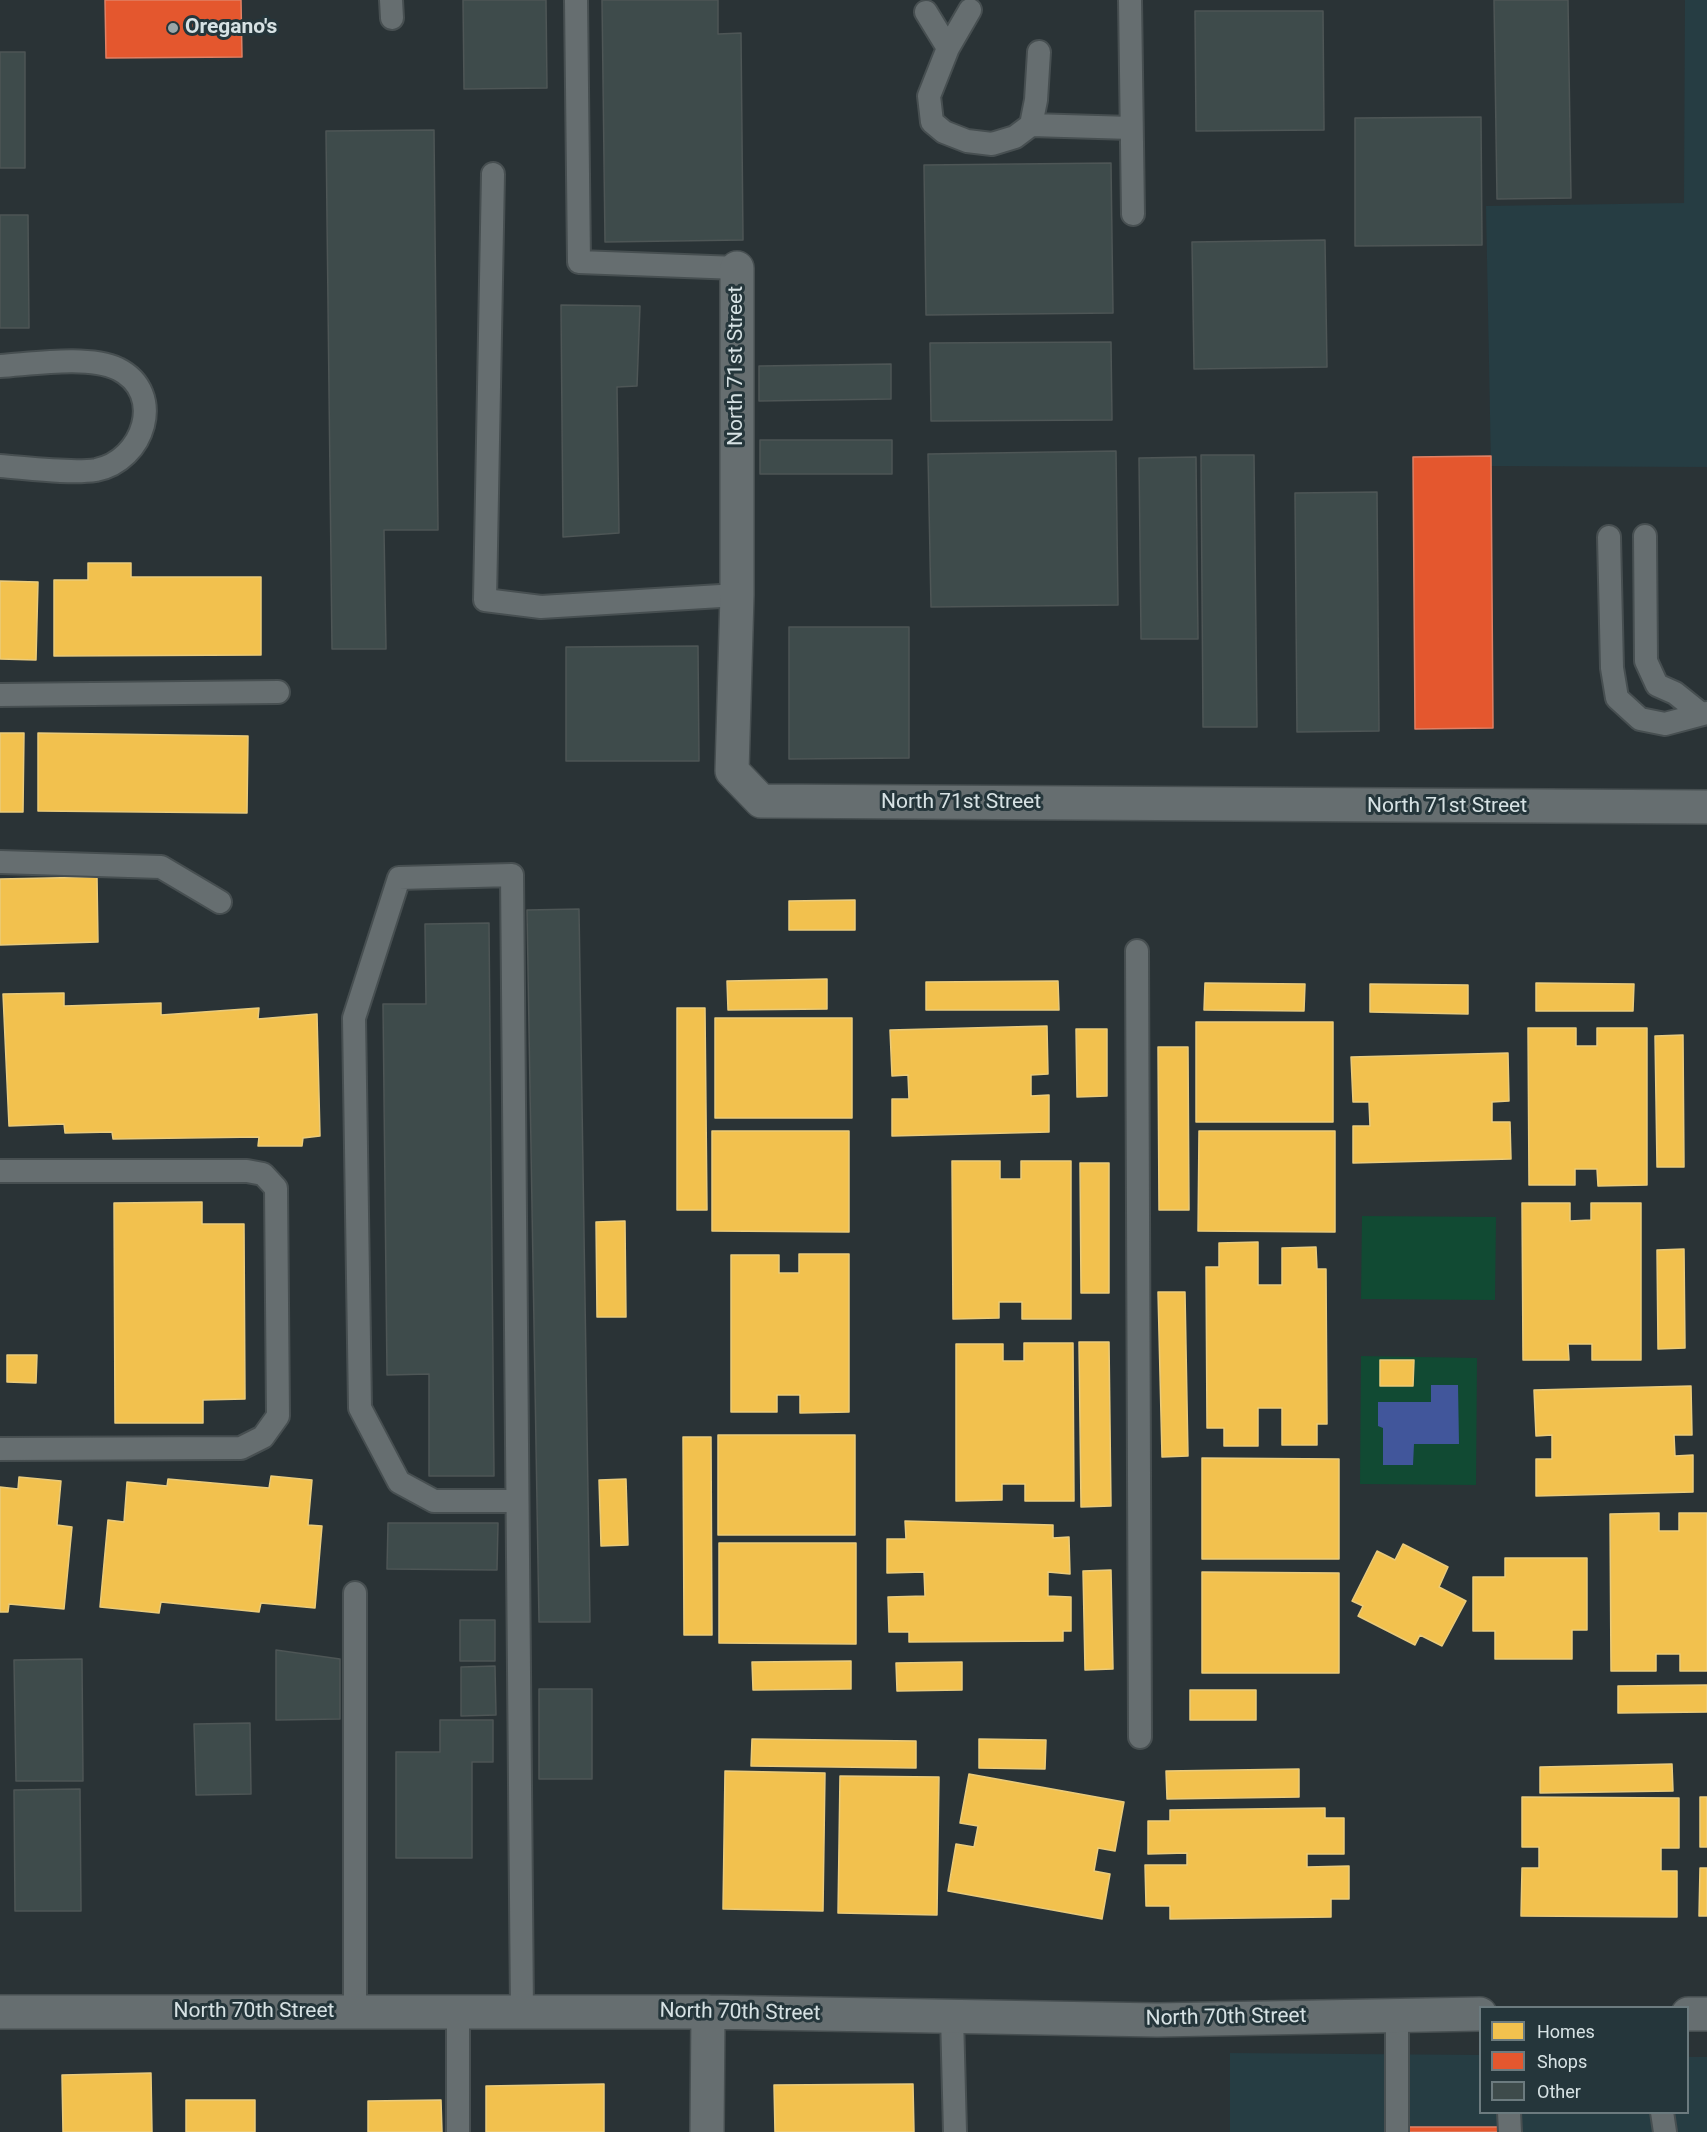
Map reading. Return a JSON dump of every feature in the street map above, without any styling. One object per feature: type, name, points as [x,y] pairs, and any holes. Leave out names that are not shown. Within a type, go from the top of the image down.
[{"type":"street","name":"North 71st Street","points":[[737,268],[737,595],[732,771],[761,801],[1707,807]]},
{"type":"street","name":"North 70th Street","points":[[0,2012],[708,2012],[1157,2020],[1479,2014]]},
{"type":"street","points":[[707,2132],[708,2012]]},
{"type":"street","points":[[1689,2014],[1707,2014]]},
{"type":"lane","points":[[576,0],[579,262],[737,268]]},
{"type":"lane","points":[[1130,0],[1132,214]]},
{"type":"lane","points":[[960,10],[929,96],[932,122],[944,132],[967,141],[992,144],[1016,137],[1031,125],[1131,128]]},
{"type":"lane","points":[[926,12],[948,48]]},
{"type":"lane","points":[[1031,125],[1039,52]]},
{"type":"lane","points":[[493,174],[485,600],[541,607],[737,595]]},
{"type":"lane","points":[[0,366],[94,362],[116,368],[131,377],[143,396],[145,421],[132,451],[116,464],[95,470],[0,466]]},
{"type":"lane","points":[[1645,536],[1646,662],[1657,685],[1675,693],[1703,713]]},
{"type":"lane","points":[[1610,537],[1612,668],[1617,698],[1640,719],[1665,724],[1703,713]]},
{"type":"lane","points":[[0,695],[279,692]]},
{"type":"lane","points":[[0,862],[161,867],[220,902]]},
{"type":"lane","points":[[517,1501],[434,1501],[399,1482],[360,1408],[354,1018],[399,878],[512,875],[522,2012]]},
{"type":"lane","points":[[1137,951],[1140,1737]]},
{"type":"lane","points":[[0,1171],[247,1171],[263,1174],[276,1188],[278,1416],[262,1437],[241,1448],[0,1449]]},
{"type":"lane","points":[[355,1593],[355,2012]]},
{"type":"lane","points":[[458,2012],[458,2132]]},
{"type":"lane","points":[[1397,2015],[1397,2132]]},
{"type":"lane","points":[[952,2016],[955,2132]]},
{"type":"lane","points":[[1509,2114],[1510,2132]]},
{"type":"lane","points":[[1662,2114],[1665,2132]]},
{"type":"shaded area","points":[[1685,0],[1707,0],[1707,467],[1491,466],[1486,206],[1684,203]]},
{"type":"shaded area","points":[[1230,2053],[1479,2055],[1479,2114],[1689,2114],[1689,2057],[1707,2057],[1707,2132],[1230,2132]]},
{"type":"green space","points":[[1362,1216],[1496,1217],[1495,1300],[1361,1299]]},
{"type":"green space","points":[[1361,1356],[1477,1358],[1476,1485],[1360,1484]]},
{"type":"water","points":[[1431,1385],[1458,1385],[1459,1444],[1414,1444],[1413,1465],[1383,1465],[1383,1428],[1378,1426],[1378,1402],[1431,1402]]},
{"type":"building: Homes","points":[[88,563],[131,563],[131,577],[261,577],[261,655],[54,656],[54,580],[88,580]]},
{"type":"building: Homes","points":[[0,581],[38,582],[36,660],[0,659]]},
{"type":"building: Homes","points":[[0,733],[24,733],[23,812],[0,812]]},
{"type":"building: Homes","points":[[38,733],[248,736],[247,813],[38,811]]},
{"type":"building: Homes","points":[[97,877],[98,942],[0,945],[0,879]]},
{"type":"building: Homes","points":[[855,900],[855,930],[789,930],[789,901]]},
{"type":"building: Homes","points":[[827,979],[827,1009],[728,1010],[727,981]]},
{"type":"building: Homes","points":[[1058,981],[1059,1010],[926,1010],[926,982]]},
{"type":"building: Homes","points":[[1205,983],[1305,984],[1304,1011],[1204,1010]]},
{"type":"building: Homes","points":[[1536,983],[1634,984],[1633,1011],[1536,1011]]},
{"type":"building: Homes","points":[[1370,984],[1468,985],[1468,1014],[1370,1012]]},
{"type":"building: Homes","points":[[64,993],[64,1006],[161,1003],[161,1015],[259,1008],[258,1019],[317,1014],[320,1136],[303,1138],[302,1146],[258,1146],[259,1137],[113,1139],[112,1132],[65,1133],[64,1124],[9,1126],[3,994]]},
{"type":"building: Homes","points":[[677,1008],[705,1008],[707,1210],[677,1210]]},
{"type":"building: Homes","points":[[715,1018],[852,1018],[852,1118],[715,1118]]},
{"type":"building: Homes","points":[[1196,1022],[1333,1022],[1333,1122],[1196,1122]]},
{"type":"building: Homes","points":[[1047,1026],[1048,1074],[1031,1075],[1031,1096],[1049,1095],[1049,1132],[892,1136],[892,1099],[909,1099],[908,1075],[892,1076],[890,1030]]},
{"type":"building: Homes","points":[[1528,1028],[1576,1028],[1576,1046],[1597,1046],[1597,1028],[1647,1028],[1647,1185],[1598,1186],[1597,1169],[1575,1169],[1575,1185],[1529,1185]]},
{"type":"building: Homes","points":[[1076,1029],[1107,1029],[1107,1096],[1077,1097]]},
{"type":"building: Homes","points":[[1683,1035],[1684,1167],[1657,1167],[1655,1036]]},
{"type":"building: Homes","points":[[1158,1047],[1188,1047],[1189,1210],[1159,1210]]},
{"type":"building: Homes","points":[[1508,1053],[1509,1101],[1492,1102],[1492,1122],[1510,1122],[1511,1159],[1353,1163],[1353,1126],[1370,1126],[1369,1102],[1353,1102],[1351,1057]]},
{"type":"building: Homes","points":[[712,1131],[849,1131],[849,1232],[712,1231]]},
{"type":"building: Homes","points":[[1199,1131],[1335,1131],[1335,1232],[1198,1231]]},
{"type":"building: Homes","points":[[952,1161],[1000,1161],[1000,1179],[1021,1179],[1021,1161],[1071,1161],[1071,1319],[1022,1319],[1022,1302],[999,1302],[999,1318],[953,1319]]},
{"type":"building: Homes","points":[[1080,1163],[1109,1163],[1109,1293],[1081,1293]]},
{"type":"building: Homes","points":[[202,1202],[202,1224],[244,1224],[245,1399],[203,1400],[203,1423],[115,1423],[114,1203]]},
{"type":"building: Homes","points":[[1522,1203],[1570,1203],[1570,1221],[1591,1220],[1591,1203],[1641,1203],[1641,1360],[1592,1360],[1592,1344],[1568,1344],[1569,1360],[1523,1360]]},
{"type":"building: Homes","points":[[625,1221],[626,1317],[597,1317],[596,1222]]},
{"type":"building: Homes","points":[[1258,1242],[1258,1285],[1282,1285],[1282,1248],[1316,1247],[1317,1269],[1326,1269],[1327,1424],[1317,1424],[1317,1445],[1282,1445],[1282,1408],[1258,1408],[1258,1446],[1224,1446],[1224,1428],[1207,1428],[1206,1267],[1219,1267],[1219,1243]]},
{"type":"building: Homes","points":[[1684,1249],[1685,1348],[1658,1349],[1657,1250]]},
{"type":"building: Homes","points":[[799,1254],[849,1254],[849,1412],[800,1413],[800,1395],[777,1395],[777,1412],[731,1412],[731,1255],[779,1255],[779,1273],[799,1273]]},
{"type":"building: Homes","points":[[1158,1292],[1185,1292],[1188,1456],[1162,1457]]},
{"type":"building: Homes","points":[[1079,1342],[1109,1342],[1111,1506],[1081,1507]]},
{"type":"building: Homes","points":[[1024,1343],[1073,1343],[1074,1501],[1025,1501],[1025,1484],[1002,1484],[1002,1500],[956,1501],[956,1344],[1003,1344],[1003,1361],[1024,1361]]},
{"type":"building: Homes","points":[[7,1355],[37,1355],[36,1383],[7,1382]]},
{"type":"building: Homes","points":[[1380,1360],[1414,1360],[1413,1386],[1380,1386]]},
{"type":"building: Homes","points":[[1691,1386],[1692,1435],[1674,1435],[1675,1456],[1693,1455],[1693,1492],[1536,1496],[1536,1459],[1552,1459],[1552,1435],[1536,1436],[1534,1390]]},
{"type":"building: Homes","points":[[718,1435],[855,1435],[855,1535],[718,1535]]},
{"type":"building: Homes","points":[[683,1437],[711,1437],[712,1635],[684,1635]]},
{"type":"building: Homes","points":[[1202,1458],[1339,1459],[1339,1559],[1202,1559]]},
{"type":"building: Homes","points":[[271,1476],[312,1480],[308,1525],[322,1526],[315,1608],[261,1603],[259,1612],[161,1602],[159,1613],[100,1607],[108,1520],[124,1522],[127,1482],[167,1486],[168,1479],[269,1488]]},
{"type":"building: Homes","points":[[19,1477],[61,1481],[57,1525],[72,1527],[64,1609],[9,1604],[8,1612],[0,1612],[0,1487],[18,1489]]},
{"type":"building: Homes","points":[[626,1479],[628,1545],[601,1546],[599,1480]]},
{"type":"building: Homes","points":[[1659,1513],[1659,1531],[1679,1531],[1679,1513],[1707,1513],[1707,1671],[1680,1671],[1680,1654],[1656,1654],[1656,1671],[1611,1671],[1610,1514]]},
{"type":"building: Homes","points":[[905,1521],[1053,1525],[1053,1538],[1069,1537],[1070,1574],[1048,1572],[1048,1596],[1071,1597],[1071,1631],[1063,1631],[1063,1641],[909,1642],[909,1632],[889,1632],[888,1597],[925,1596],[924,1572],[887,1573],[887,1539],[906,1539]]},
{"type":"building: Homes","points":[[719,1543],[856,1543],[856,1644],[719,1643]]},
{"type":"building: Homes","points":[[1403,1544],[1448,1567],[1439,1587],[1466,1601],[1442,1646],[1420,1635],[1415,1645],[1358,1616],[1363,1606],[1352,1601],[1377,1551],[1395,1560]]},
{"type":"building: Homes","points":[[1505,1558],[1587,1558],[1587,1630],[1572,1630],[1572,1659],[1495,1659],[1495,1631],[1473,1631],[1473,1577],[1505,1577]]},
{"type":"building: Homes","points":[[1111,1570],[1113,1669],[1085,1670],[1083,1571]]},
{"type":"building: Homes","points":[[1202,1572],[1339,1573],[1339,1673],[1202,1673]]},
{"type":"building: Homes","points":[[851,1661],[851,1689],[753,1690],[752,1662]]},
{"type":"building: Homes","points":[[962,1662],[962,1690],[897,1691],[896,1663]]},
{"type":"building: Homes","points":[[1707,1685],[1707,1712],[1618,1713],[1618,1686]]},
{"type":"building: Homes","points":[[1190,1690],[1256,1690],[1256,1720],[1190,1720]]},
{"type":"building: Homes","points":[[752,1739],[916,1741],[916,1768],[751,1766]]},
{"type":"building: Homes","points":[[979,1739],[1046,1740],[1045,1769],[979,1768]]},
{"type":"building: Homes","points":[[1672,1764],[1673,1791],[1540,1793],[1540,1767]]},
{"type":"building: Homes","points":[[1299,1769],[1299,1797],[1167,1799],[1166,1771]]},
{"type":"building: Homes","points":[[725,1771],[825,1773],[823,1911],[723,1909]]},
{"type":"building: Homes","points":[[969,1774],[1124,1802],[1115,1851],[1098,1848],[1094,1871],[1110,1874],[1102,1919],[948,1891],[956,1844],[974,1847],[978,1826],[960,1823]]},
{"type":"building: Homes","points":[[840,1776],[939,1777],[937,1915],[838,1913]]},
{"type":"building: Homes","points":[[1522,1797],[1679,1798],[1679,1848],[1661,1848],[1661,1871],[1677,1871],[1677,1917],[1521,1916],[1522,1868],[1539,1868],[1539,1847],[1522,1847]]},
{"type":"building: Homes","points":[[1700,1797],[1707,1797],[1707,1847],[1700,1847]]},
{"type":"building: Homes","points":[[1325,1808],[1325,1818],[1344,1818],[1344,1854],[1307,1854],[1307,1867],[1349,1866],[1349,1899],[1331,1899],[1331,1917],[1170,1919],[1170,1906],[1146,1906],[1145,1865],[1187,1865],[1187,1853],[1148,1854],[1148,1821],[1170,1821],[1170,1810]]},
{"type":"building: Homes","points":[[1700,1868],[1707,1868],[1707,1916],[1699,1916]]},
{"type":"building: Homes","points":[[151,2073],[152,2132],[63,2132],[62,2075]]},
{"type":"building: Homes","points":[[604,2084],[604,2132],[486,2132],[486,2086]]},
{"type":"building: Homes","points":[[913,2084],[914,2132],[775,2132],[774,2085]]},
{"type":"building: Homes","points":[[186,2100],[255,2100],[255,2132],[186,2132]]},
{"type":"building: Homes","points":[[441,2100],[442,2132],[368,2132],[368,2101]]},
{"type":"building: Shops","name":"Oregano's","points":[[105,0],[241,0],[242,57],[106,58]]},
{"type":"building: Shops","points":[[1491,456],[1493,728],[1415,729],[1413,457]]},
{"type":"building: Shops","points":[[1407,2127],[1500,2127],[1500,2132],[1407,2132]]},
{"type":"building: Other","points":[[463,0],[546,0],[547,88],[464,89]]},
{"type":"building: Other","points":[[602,0],[718,0],[718,34],[741,33],[743,240],[605,242]]},
{"type":"building: Other","points":[[1494,0],[1568,0],[1571,198],[1497,199]]},
{"type":"building: Other","points":[[1195,11],[1323,11],[1324,130],[1196,131]]},
{"type":"building: Other","points":[[0,52],[25,52],[25,168],[0,168]]},
{"type":"building: Other","points":[[1481,117],[1482,245],[1355,246],[1355,118]]},
{"type":"building: Other","points":[[434,130],[438,530],[384,530],[386,649],[332,649],[326,131]]},
{"type":"building: Other","points":[[1111,163],[1113,313],[926,315],[924,165]]},
{"type":"building: Other","points":[[0,215],[28,215],[29,328],[0,328]]},
{"type":"building: Other","points":[[1325,240],[1327,367],[1194,369],[1192,242]]},
{"type":"building: Other","points":[[561,305],[640,306],[637,386],[617,387],[619,533],[563,537]]},
{"type":"building: Other","points":[[1111,342],[1112,420],[931,421],[930,343]]},
{"type":"building: Other","points":[[891,364],[891,399],[759,401],[759,366]]},
{"type":"building: Other","points":[[760,440],[892,440],[892,474],[760,474]]},
{"type":"building: Other","points":[[1116,451],[1118,605],[931,607],[928,454]]},
{"type":"building: Other","points":[[1201,455],[1254,455],[1257,727],[1203,727]]},
{"type":"building: Other","points":[[1196,457],[1198,639],[1141,639],[1139,458]]},
{"type":"building: Other","points":[[1377,492],[1379,731],[1297,732],[1295,493]]},
{"type":"building: Other","points":[[789,627],[909,627],[909,758],[789,759]]},
{"type":"building: Other","points":[[698,646],[699,761],[566,761],[566,647]]},
{"type":"building: Other","points":[[579,909],[590,1622],[539,1622],[527,910]]},
{"type":"building: Other","points":[[489,923],[494,1476],[429,1476],[429,1374],[387,1375],[383,1004],[426,1004],[425,924]]},
{"type":"building: Other","points":[[388,1523],[498,1523],[497,1570],[387,1569]]},
{"type":"building: Other","points":[[460,1620],[495,1620],[495,1661],[460,1661]]},
{"type":"building: Other","points":[[276,1650],[340,1659],[340,1719],[276,1720]]},
{"type":"building: Other","points":[[82,1659],[83,1781],[16,1781],[14,1660]]},
{"type":"building: Other","points":[[495,1666],[496,1715],[461,1716],[461,1667]]},
{"type":"building: Other","points":[[539,1689],[592,1689],[592,1779],[539,1779]]},
{"type":"building: Other","points":[[440,1720],[493,1720],[493,1762],[472,1762],[472,1858],[396,1858],[396,1752],[440,1752]]},
{"type":"building: Other","points":[[250,1723],[251,1794],[196,1795],[194,1724]]},
{"type":"building: Other","points":[[80,1789],[81,1911],[15,1911],[14,1790]]},
{"type":"place","name":"Oregano's","points":[[173,28]]}]
